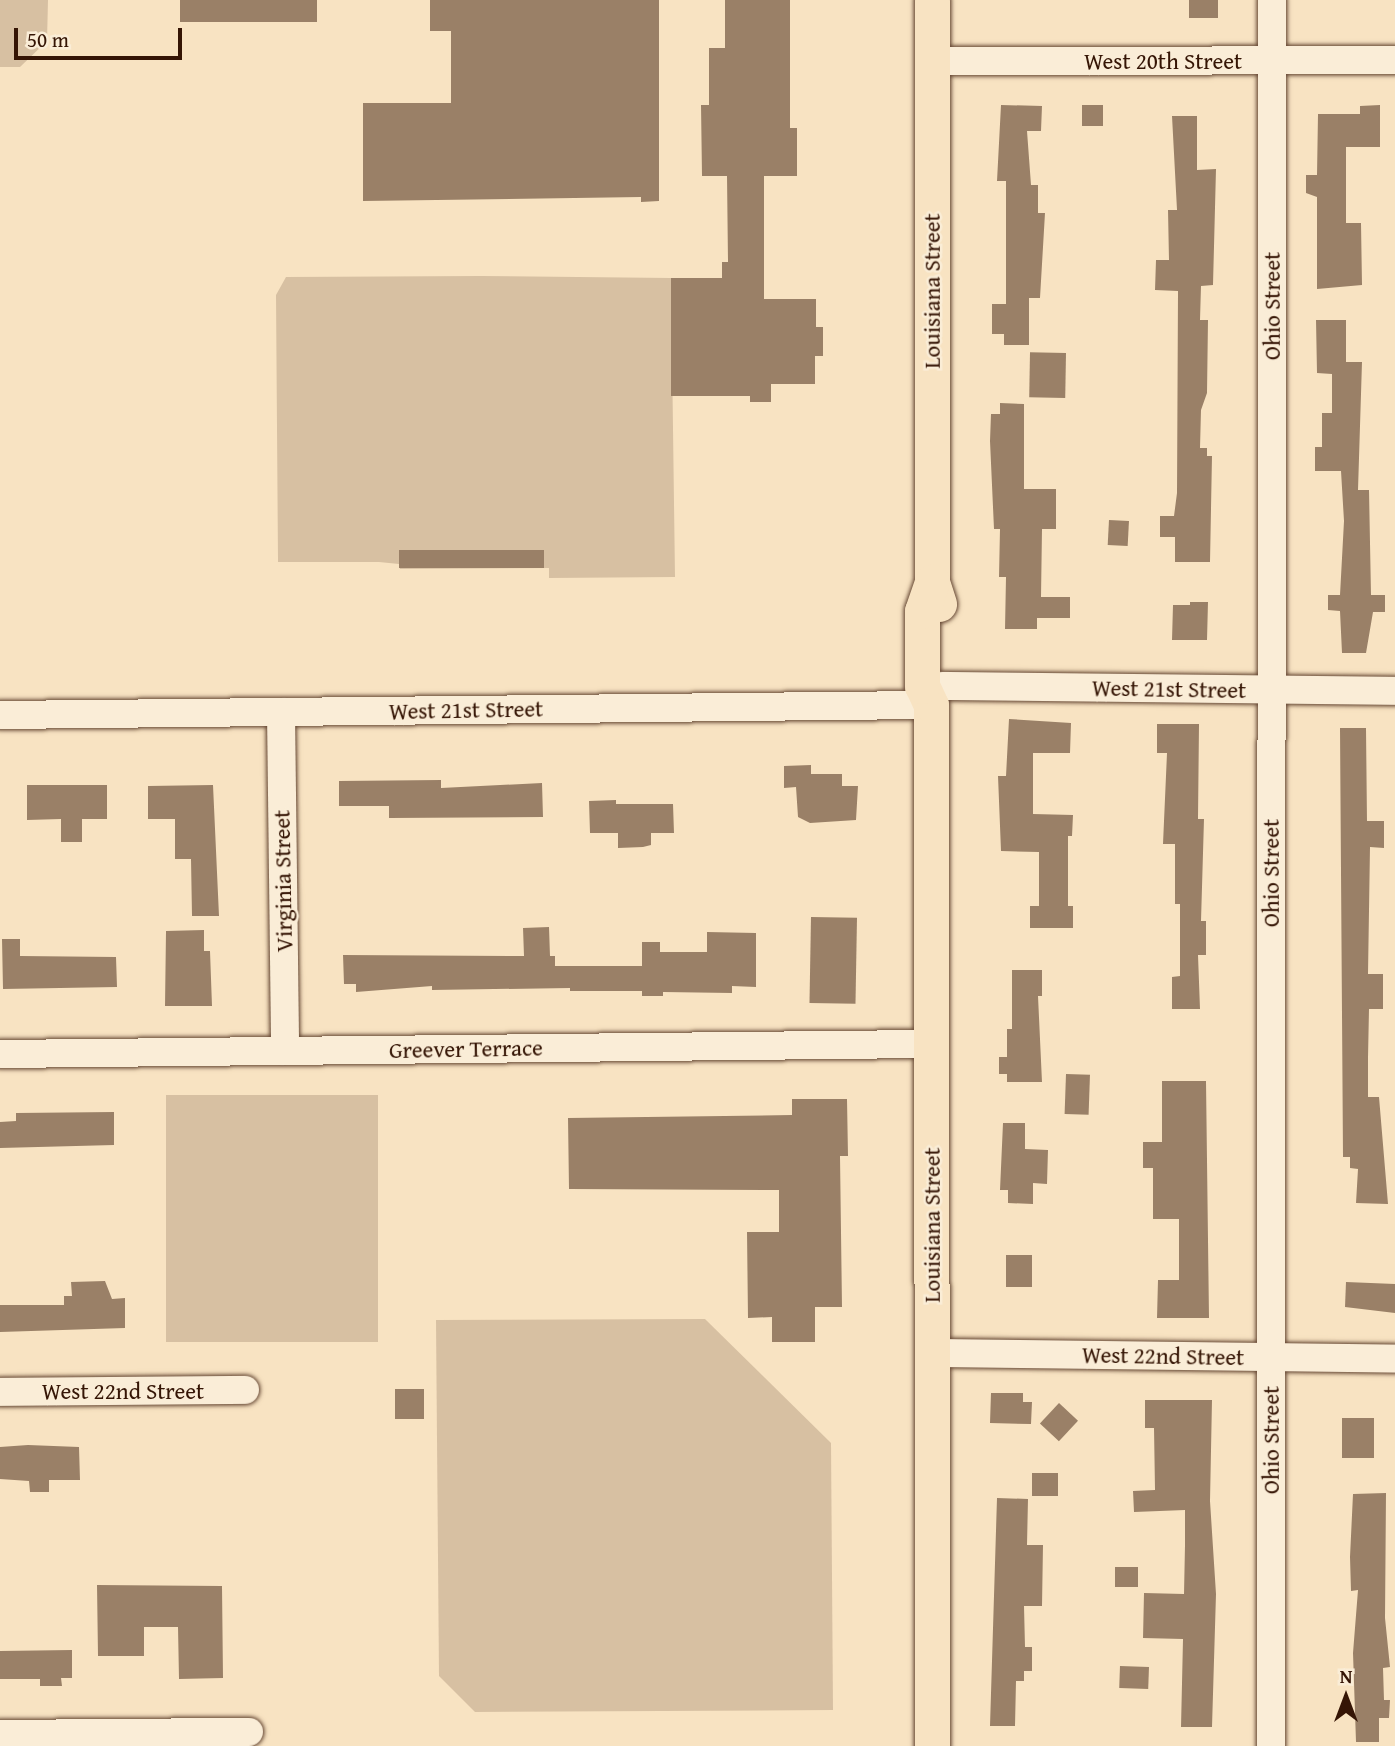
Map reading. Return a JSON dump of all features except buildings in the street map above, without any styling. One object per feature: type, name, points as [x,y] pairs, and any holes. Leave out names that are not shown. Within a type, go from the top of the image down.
[{"type":"main road","name":"Louisiana Street","points":[[932,0],[932,582],[922,611],[922,686],[937,695],[931,1044],[932,1746]]},
{"type":"street","name":"Ohio Street","points":[[1271,1746],[1272,0]]},
{"type":"street","name":"West 20th Street","points":[[932,61],[1395,60]]},
{"type":"street","name":"West 21st Street","points":[[0,715],[281,712],[937,695],[1395,691]]},
{"type":"street","name":"Virginia Street","points":[[281,712],[285,1051]]},
{"type":"street","name":"Greever Terrace","points":[[0,1054],[931,1044]]},
{"type":"street","name":"West 22nd Street","points":[[932,1353],[1395,1359]]},
{"type":"street","name":"West 22nd Street","points":[[0,1392],[245,1390]]},
{"type":"street","points":[[0,1734],[249,1732]]},
{"type":"shaded area","points":[[0,0],[48,0],[47,41],[20,67],[0,67]]},
{"type":"shaded area","points":[[286,277],[671,278],[675,577],[549,578],[549,568],[400,569],[399,564],[379,562],[278,562],[276,295]]},
{"type":"shaded area","points":[[166,1095],[378,1095],[378,1342],[166,1342]]},
{"type":"shaded area","points":[[705,1319],[831,1443],[833,1710],[475,1712],[439,1676],[436,1320]]}]
